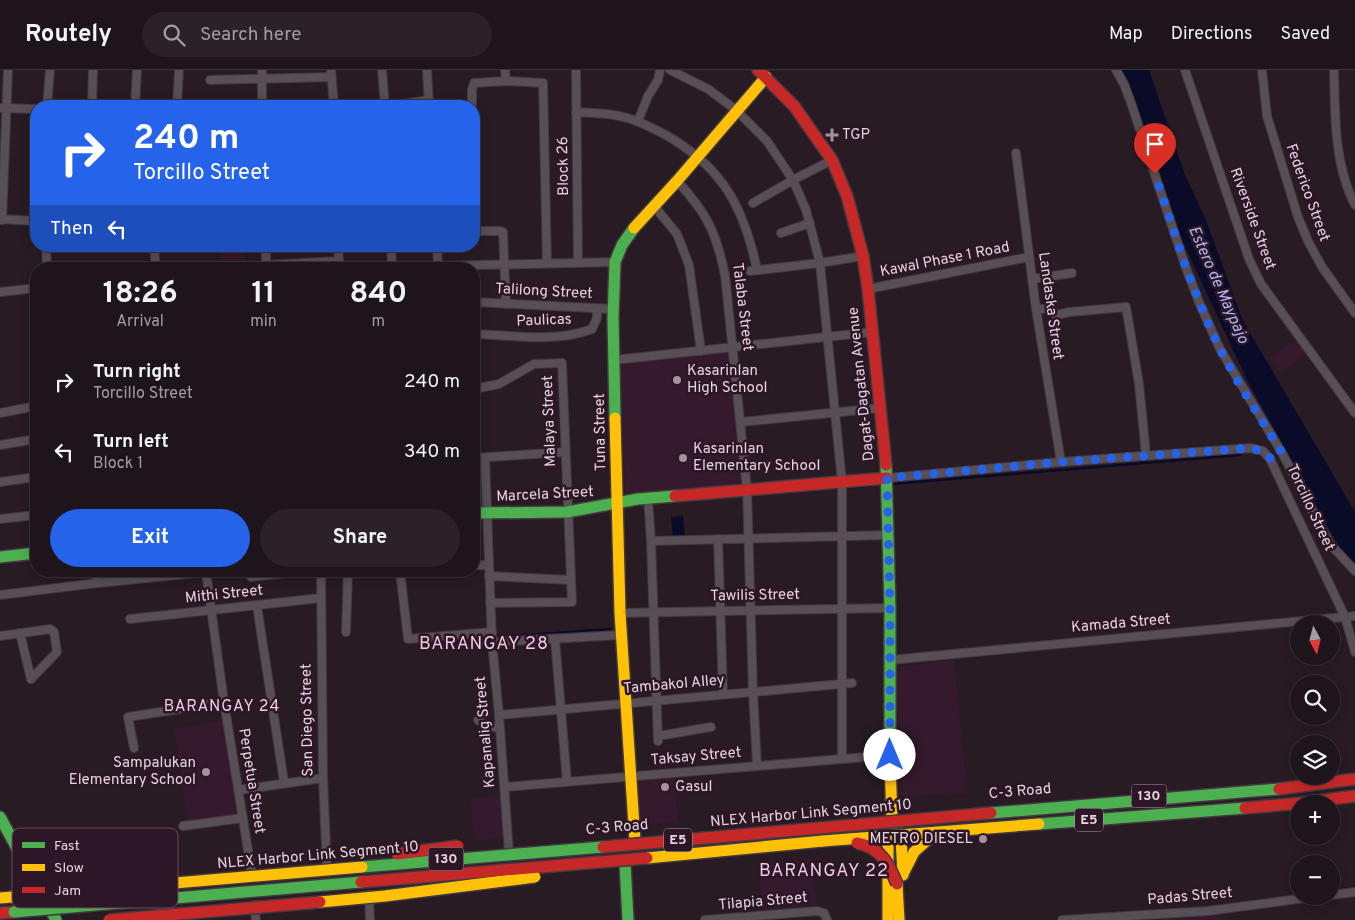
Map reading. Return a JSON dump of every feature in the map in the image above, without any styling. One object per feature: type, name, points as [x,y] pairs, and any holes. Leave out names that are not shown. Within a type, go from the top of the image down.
[{"type":"main road","name":"Tuna Street","points":[[635,841],[620,613],[614,360],[615,262],[622,245],[632,230],[698,156],[736,110],[762,74]]},
{"type":"main road","name":"Dagat-Dagatan Avenue","points":[[762,74],[794,106],[832,160],[847,196],[863,256],[868,289],[887,478],[889,535],[892,818],[888,840],[888,920]]},
{"type":"main road","name":"Torcillo Street","points":[[617,502],[887,478]]},
{"type":"main road","name":"Marcela Street","points":[[480,514],[568,512],[595,509],[617,502]]},
{"type":"main road","points":[[0,557],[30,554]]},
{"type":"main road","name":"C-3 Road","points":[[178,881],[1355,778]]},
{"type":"main road","name":"NLEX Harbor Link Segment 10","points":[[178,882],[1299,788],[1355,778]]},
{"type":"main road","name":"NLEX Harbor Link Segment 10","points":[[178,898],[823,841],[1292,804],[1355,796]]},
{"type":"main road","points":[[1340,802],[1355,800]]},
{"type":"main road","name":"130","points":[[178,903],[859,841],[1202,816],[1290,807]]},
{"type":"main road","points":[[0,817],[12,839]]},
{"type":"main road","name":"Dagat-Dagatan Avenue","points":[[892,818],[901,838],[904,920]]},
{"type":"main road","points":[[903,874],[910,856],[918,846],[932,836]]},
{"type":"main road","points":[[823,841],[863,843],[875,848],[883,855],[892,869],[897,884],[899,920]]},
{"type":"main road","points":[[859,841],[870,848],[880,859],[888,875]]},
{"type":"main road","points":[[256,876],[350,860],[458,846]]},
{"type":"main road","points":[[109,920],[384,896],[533,878],[647,858]]},
{"type":"main road","points":[[625,863],[628,920]]},
{"type":"main road","name":"NLEX Harbor Link Segment 10","points":[[0,914],[61,908]]},
{"type":"main road","name":"130","points":[[0,914],[53,916],[129,908]]},
{"type":"street","points":[[8,70],[3,108],[1,220],[30,221]]},
{"type":"street","points":[[48,100],[50,70]]},
{"type":"street","points":[[92,100],[93,70]]},
{"type":"street","points":[[135,100],[137,70]]},
{"type":"street","points":[[178,100],[179,70]]},
{"type":"street","points":[[262,70],[262,100]]},
{"type":"street","points":[[382,70],[384,100]]},
{"type":"street","points":[[428,70],[429,100]]},
{"type":"street","points":[[505,70],[506,81]]},
{"type":"street","name":"Block 26","points":[[576,70],[578,262]]},
{"type":"street","points":[[638,121],[648,96],[658,80],[660,70]]},
{"type":"street","points":[[670,70],[708,89],[736,110],[767,140],[793,180],[806,210],[820,263],[842,482],[842,759]]},
{"type":"street","points":[[1116,70],[1124,84],[1134,110],[1199,302],[1220,349],[1282,453],[1330,544],[1355,570]]},
{"type":"street","name":"Riverside Street","points":[[1185,70],[1249,260],[1261,284],[1355,413]]},
{"type":"street","name":"Federico Street","points":[[1262,70],[1267,116],[1298,217],[1322,267],[1355,313]]},
{"type":"street","points":[[1334,70],[1339,150],[1345,176],[1355,205]]},
{"type":"street","points":[[210,80],[262,79],[331,74],[333,100]]},
{"type":"street","points":[[472,100],[474,83],[506,81],[543,83],[544,85],[547,263]]},
{"type":"street","points":[[3,108],[30,109]]},
{"type":"street","points":[[576,112],[615,115],[638,121],[679,143],[698,156],[713,171],[736,204],[745,224],[754,270],[863,256]]},
{"type":"street","name":"Landaska Street","points":[[1016,153],[1036,309],[1061,462]]},
{"type":"street","points":[[754,204],[793,180],[832,160]]},
{"type":"street","name":"Talaba Street","points":[[677,181],[696,201],[713,230],[726,274],[747,489],[757,765]]},
{"type":"street","points":[[654,206],[678,234],[689,265],[701,351]]},
{"type":"street","points":[[781,233],[810,223]]},
{"type":"street","points":[[480,231],[502,230],[506,304]]},
{"type":"street","points":[[327,262],[339,261],[338,252]]},
{"type":"street","name":"Kawal Phase 1 Road","points":[[868,289],[1029,257]]},
{"type":"street","points":[[480,265],[615,262]]},
{"type":"street","points":[[1032,279],[1072,273]]},
{"type":"street","points":[[0,292],[30,289]]},
{"type":"street","name":"Talilong Street","points":[[480,302],[597,313],[614,309]]},
{"type":"street","points":[[1036,309],[1051,309],[1055,314],[1126,307],[1139,384],[1146,455]]},
{"type":"street","name":"Paulicas","points":[[480,334],[531,337],[580,334],[592,329],[597,313]]},
{"type":"street","points":[[614,360],[872,332]]},
{"type":"street","name":"Malaya Street","points":[[480,388],[499,384],[534,364],[562,363],[572,602],[490,603]]},
{"type":"street","points":[[0,413],[30,407]]},
{"type":"street","points":[[741,422],[880,408]]},
{"type":"street","points":[[0,445],[30,440]]},
{"type":"street","name":"Torcillo Street","points":[[887,478],[1146,455],[1251,448],[1263,452],[1270,458],[1346,618],[1355,652]]},
{"type":"street","points":[[480,458],[565,452]]},
{"type":"street","points":[[1270,458],[1282,453]]},
{"type":"street","name":"Kapanalig Street","points":[[485,458],[492,642],[509,853]]},
{"type":"street","points":[[0,482],[30,478]]},
{"type":"street","points":[[648,498],[658,739],[711,727]]},
{"type":"street","points":[[0,519],[30,516]]},
{"type":"street","points":[[651,541],[889,535]]},
{"type":"street","points":[[718,539],[723,694]]},
{"type":"street","points":[[480,565],[489,565]]},
{"type":"street","points":[[489,576],[571,580]]},
{"type":"street","points":[[97,577],[98,583]]},
{"type":"street","points":[[0,595],[148,577]]},
{"type":"street","name":"Perpetua Street","points":[[207,577],[243,818],[256,876]]},
{"type":"street","name":"San Diego Street","points":[[321,577],[323,778],[327,868]]},
{"type":"street","points":[[346,632],[348,577]]},
{"type":"street","points":[[401,577],[408,639],[492,632]]},
{"type":"street","name":"Mithi Street","points":[[130,619],[321,598]]},
{"type":"street","points":[[257,606],[284,782]]},
{"type":"street","name":"Tawilis Street","points":[[620,613],[890,608]]},
{"type":"street","name":"Kamada Street","points":[[890,660],[1355,616]]},
{"type":"street","points":[[0,636],[20,633],[50,629],[54,632],[57,652],[30,680],[20,633]]},
{"type":"street","points":[[492,642],[621,635]]},
{"type":"street","points":[[555,639],[567,782]]},
{"type":"street","name":"Tambakol Alley","points":[[499,715],[625,702],[852,683]]},
{"type":"street","points":[[134,748],[128,717],[224,702]]},
{"type":"street","points":[[478,720],[487,726],[500,728]]},
{"type":"street","name":"Taksay Street","points":[[505,787],[890,755]]},
{"type":"street","points":[[239,790],[284,782],[323,778]]},
{"type":"street","points":[[183,826],[243,818]]},
{"type":"street","points":[[367,865],[370,920]]},
{"type":"street","points":[[1340,894],[1355,892]]},
{"type":"street","points":[[253,895],[256,920]]},
{"type":"street","name":"Padas Street","points":[[1062,920],[1222,910],[1290,900]]},
{"type":"street","name":"Tilapia Street","points":[[705,920],[817,911],[825,916]]},
{"type":"shaded area","points":[[219,252],[245,252],[245,262],[220,262]]},
{"type":"shaded area","points":[[1297,339],[1307,354],[1280,372],[1269,357]]},
{"type":"shaded area","name":"Kasarinlan Elementary School","points":[[732,350],[746,485],[625,493],[623,430],[617,361]]},
{"type":"shaded area","points":[[954,660],[967,793],[900,797],[897,667]]},
{"type":"shaded area","name":"Sampalukan Elementary School","points":[[223,721],[239,815],[188,823],[174,729]]},
{"type":"shaded area","points":[[674,778],[678,822],[640,825],[636,781]]},
{"type":"shaded area","points":[[503,795],[506,837],[474,841],[470,798]]},
{"type":"shaded area","points":[[812,859],[816,905],[763,910],[758,863]]},
{"type":"shaded area","points":[[1220,914],[1221,920],[1147,920]]},
{"type":"water","name":"Estero de Maypajo","points":[[1121,70],[1149,70],[1185,175],[1204,215],[1243,321],[1355,512],[1355,563],[1340,548],[1247,380],[1177,229]]},
{"type":"water","points":[[683,516],[685,536],[673,537],[671,517]]},
{"type":"waterway","points":[[891,484],[1241,455]]},
{"type":"waterway","points":[[844,488],[884,484]]},
{"type":"waterway","points":[[755,495],[840,488]]},
{"type":"waterway","points":[[496,637],[610,629]]},
{"type":"traffic: fast","points":[[615,418],[613,318],[615,262],[622,245],[634,228]]},
{"type":"traffic: fast","points":[[886,465],[890,608],[890,762]]},
{"type":"traffic: fast","points":[[480,513],[567,512],[638,499],[675,496]]},
{"type":"traffic: fast","points":[[0,557],[30,554]]},
{"type":"traffic: fast","points":[[991,813],[1279,789]]},
{"type":"traffic: fast","points":[[1039,824],[1245,808]]},
{"type":"traffic: fast","points":[[0,817],[12,839]]},
{"type":"traffic: fast","points":[[362,867],[603,847]]},
{"type":"traffic: fast","points":[[625,863],[628,920]]},
{"type":"traffic: fast","points":[[178,898],[361,882]]},
{"type":"traffic: fast","points":[[49,908],[56,920]]},
{"type":"traffic: fast","points":[[14,912],[60,908]]},
{"type":"traffic: slow","points":[[634,228],[766,77]]},
{"type":"traffic: slow","points":[[615,418],[620,613],[635,841]]},
{"type":"traffic: slow","points":[[888,920],[888,840],[892,818],[890,762]]},
{"type":"traffic: slow","points":[[823,841],[1039,824]]},
{"type":"traffic: slow","points":[[897,829],[901,838],[903,875]]},
{"type":"traffic: slow","points":[[903,874],[914,852],[932,836]]},
{"type":"traffic: slow","points":[[647,858],[823,841]]},
{"type":"traffic: slow","points":[[178,883],[362,867]]},
{"type":"traffic: slow","points":[[320,902],[385,896],[535,877]]},
{"type":"traffic: slow","points":[[897,884],[899,920]]},
{"type":"traffic: slow","points":[[0,898],[12,897]]},
{"type":"traffic: jam","points":[[758,70],[794,106],[832,160],[847,196],[863,256],[868,289],[886,465]]},
{"type":"traffic: jam","points":[[675,496],[887,478]]},
{"type":"traffic: jam","points":[[1279,789],[1355,779]]},
{"type":"traffic: jam","points":[[1245,808],[1355,796]]},
{"type":"traffic: jam","points":[[603,847],[991,813]]},
{"type":"traffic: jam","points":[[857,843],[878,852],[887,863],[897,884]]},
{"type":"traffic: jam","points":[[397,854],[458,846]]},
{"type":"traffic: jam","points":[[361,882],[647,858]]},
{"type":"traffic: jam","points":[[109,920],[320,902]]},
{"type":"traffic: jam","points":[[0,913],[14,912]]},
{"type":"place","name":"TGP","points":[[832,135]]},
{"type":"place","name":"Kasarinlan High School","points":[[677,380]]},
{"type":"place","name":"Kasarinlan Elementary School","points":[[683,458]]},
{"type":"place","name":"Sampalukan Elementary School","points":[[206,772]]},
{"type":"place","name":"Gasul","points":[[665,787]]},
{"type":"place","name":"METRO DIESEL","points":[[983,839]]},
{"type":"district","name":"BARANGAY 28","points":[[484,644]]},
{"type":"district","name":"BARANGAY 24","points":[[222,707]]},
{"type":"district","name":"BARANGAY 22","points":[[824,871]]},
{"type":"route","points":[[890,755],[890,608],[887,478],[1061,462],[1251,448],[1263,452],[1270,458],[1282,453],[1238,382],[1207,321],[1186,268],[1155,174]]}]
